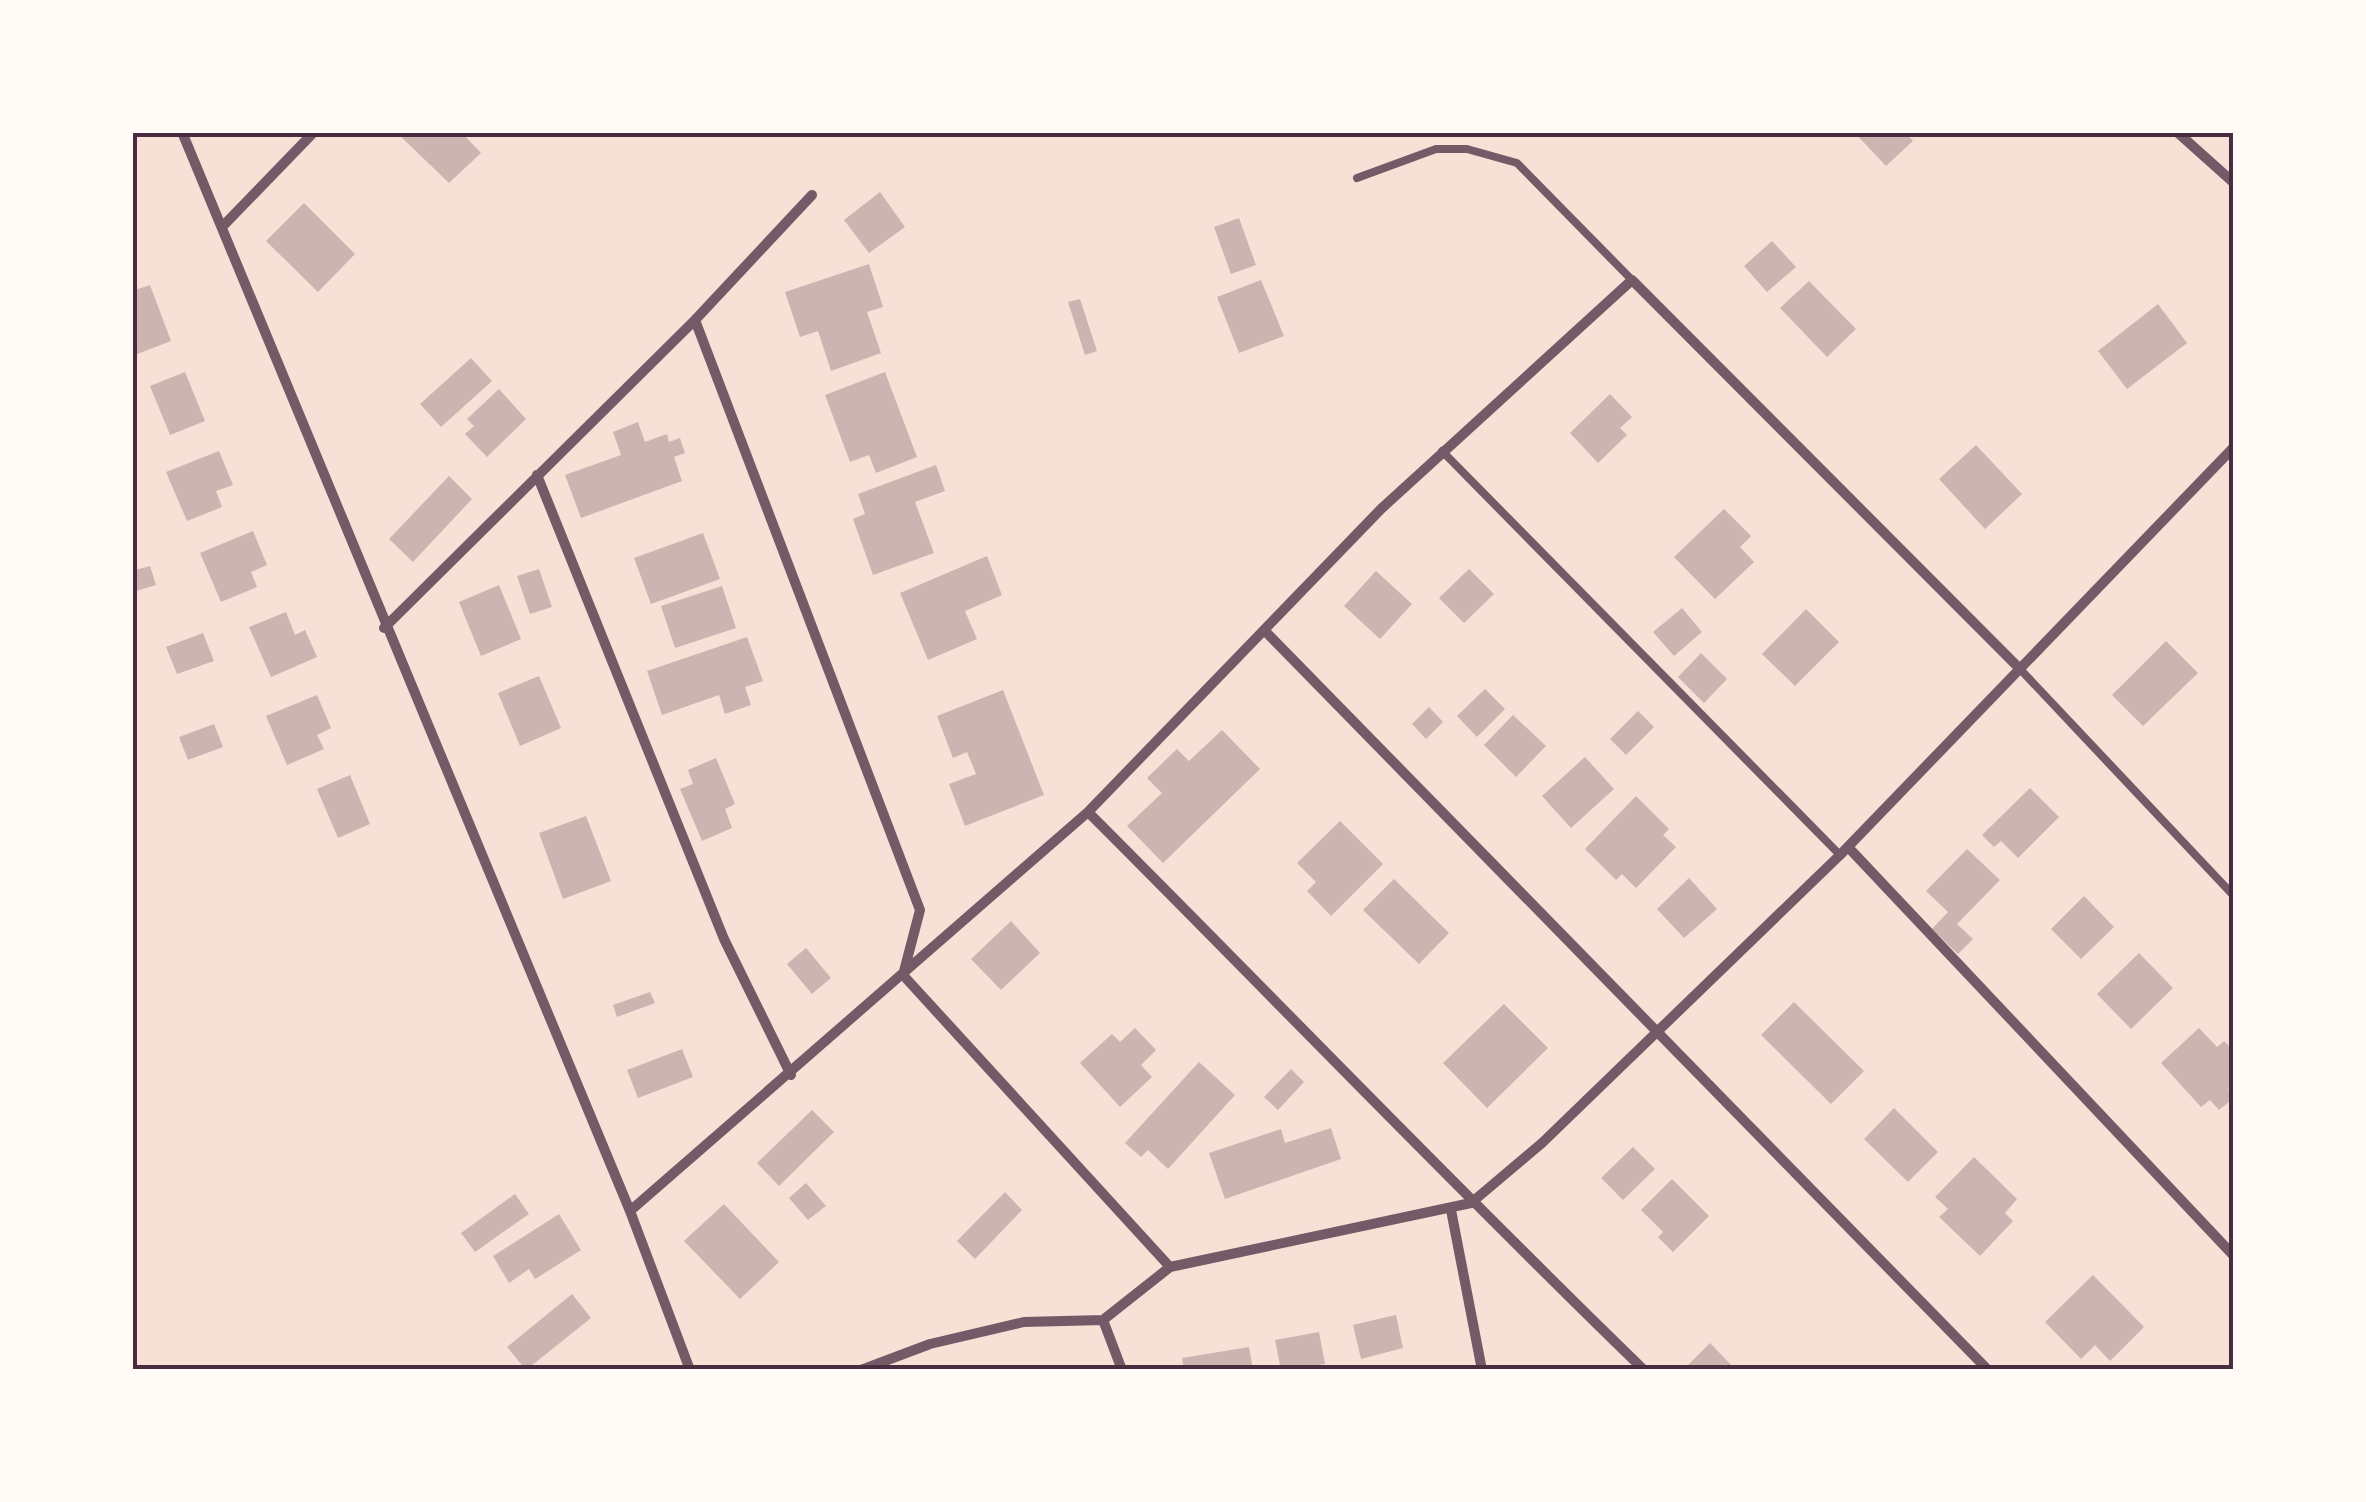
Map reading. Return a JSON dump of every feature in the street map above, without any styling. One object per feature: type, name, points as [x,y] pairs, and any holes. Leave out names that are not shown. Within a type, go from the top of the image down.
[{"type":"street","points":[[182,132],[384,628],[630,1211],[690,1370]]},
{"type":"street","points":[[223,226],[314,132]]},
{"type":"street","points":[[2177,132],[2234,184]]},
{"type":"street","points":[[384,628],[695,320],[812,195]]},
{"type":"street","points":[[630,1211],[791,1075],[1088,812],[1381,509],[1632,280],[2019,668]]},
{"type":"street","points":[[695,320],[920,910],[902,975]]},
{"type":"street","points":[[861,1370],[930,1344],[1024,1322],[1103,1320],[1170,1267],[1470,1203],[1542,1144],[1653,1032],[1844,851],[2234,447]]},
{"type":"street","points":[[537,475],[724,939],[791,1075]]},
{"type":"street","points":[[1266,632],[1653,1032],[1988,1370]]},
{"type":"street","points":[[1088,812],[1353,1077],[1470,1203],[1644,1370]]},
{"type":"street","points":[[1844,851],[2234,1256]]},
{"type":"street","points":[[902,975],[1170,1267]]},
{"type":"street","points":[[1451,1210],[1482,1370]]},
{"type":"street","points":[[1103,1320],[1122,1370]]},
{"type":"lane","points":[[1356,178],[1436,149],[1467,149],[1518,163],[1632,280]]},
{"type":"lane","points":[[1442,452],[1844,851]]},
{"type":"lane","points":[[2019,668],[2234,896]]},
{"type":"building","points":[[396,132],[461,132],[481,153],[449,183]]},
{"type":"building","points":[[1854,132],[1905,132],[1913,141],[1886,166]]},
{"type":"building","points":[[880,192],[905,227],[869,253],[844,220]]},
{"type":"building","points":[[304,203],[355,254],[318,292],[266,241]]},
{"type":"building","points":[[1239,218],[1256,265],[1231,274],[1214,227]]},
{"type":"building","points":[[1772,241],[1796,267],[1767,292],[1744,266]]},
{"type":"building","points":[[869,264],[883,307],[867,312],[881,353],[831,371],[818,331],[800,337],[785,292]]},
{"type":"building","points":[[1261,280],[1284,336],[1239,353],[1217,297]]},
{"type":"building","points":[[1809,281],[1856,329],[1827,357],[1780,308]]},
{"type":"building","points":[[150,285],[171,341],[132,356],[132,291]]},
{"type":"building","points":[[1080,299],[1097,351],[1085,355],[1068,302]]},
{"type":"building","points":[[2158,304],[2187,343],[2127,389],[2098,351]]},
{"type":"building","points":[[471,358],[492,381],[441,427],[420,404]]},
{"type":"building","points":[[185,372],[205,421],[170,435],[150,386]]},
{"type":"building","points":[[885,372],[917,457],[876,473],[869,455],[850,462],[825,395]]},
{"type":"building","points":[[499,389],[526,419],[487,457],[465,434],[474,426],[467,419]]},
{"type":"building","points":[[1610,394],[1632,417],[1620,428],[1627,435],[1598,463],[1570,433]]},
{"type":"building","points":[[638,422],[645,442],[667,434],[669,442],[680,438],[685,453],[674,457],[682,481],[581,518],[565,475],[621,455],[613,432]]},
{"type":"building","points":[[1976,445],[2022,494],[1985,529],[1939,479]]},
{"type":"building","points":[[219,451],[233,485],[216,491],[222,507],[187,521],[166,472]]},
{"type":"building","points":[[936,465],[945,491],[915,502],[934,553],[873,575],[853,519],[865,514],[858,494]]},
{"type":"building","points":[[449,476],[472,499],[413,562],[389,539]]},
{"type":"building","points":[[1724,509],[1751,536],[1740,547],[1754,562],[1715,599],[1674,557]]},
{"type":"building","points":[[253,531],[267,565],[251,572],[257,587],[221,602],[200,553]]},
{"type":"building","points":[[703,533],[720,579],[651,604],[634,558]]},
{"type":"building","points":[[987,556],[1002,595],[965,611],[977,639],[928,660],[900,593]]},
{"type":"building","points":[[150,566],[156,585],[136,591],[132,571]]},
{"type":"building","points":[[539,569],[552,607],[530,614],[517,576]]},
{"type":"building","points":[[1469,569],[1494,594],[1464,623],[1439,598]]},
{"type":"building","points":[[1376,571],[1412,604],[1380,639],[1344,606]]},
{"type":"building","points":[[499,585],[521,639],[481,656],[459,602]]},
{"type":"building","points":[[722,586],[736,628],[675,648],[661,606]]},
{"type":"building","points":[[1682,608],[1702,632],[1674,656],[1653,632]]},
{"type":"building","points":[[1806,609],[1839,642],[1795,686],[1762,654]]},
{"type":"building","points":[[286,612],[295,635],[305,630],[317,657],[271,677],[249,627]]},
{"type":"building","points":[[203,633],[214,661],[177,674],[166,647]]},
{"type":"building","points":[[747,637],[763,681],[745,687],[751,705],[725,714],[719,695],[662,715],[647,671]]},
{"type":"building","points":[[2166,641],[2198,673],[2143,726],[2112,695]]},
{"type":"building","points":[[1701,653],[1727,679],[1704,703],[1678,677]]},
{"type":"building","points":[[539,676],[561,728],[520,746],[498,693]]},
{"type":"building","points":[[1485,689],[1505,709],[1477,737],[1457,716]]},
{"type":"building","points":[[1003,690],[1044,795],[965,826],[949,784],[976,774],[967,752],[953,758],[937,716]]},
{"type":"building","points":[[317,695],[331,728],[317,735],[324,749],[287,765],[266,716]]},
{"type":"building","points":[[1429,707],[1443,722],[1426,739],[1412,724]]},
{"type":"building","points":[[1638,711],[1654,727],[1626,755],[1610,739]]},
{"type":"building","points":[[1513,715],[1546,746],[1516,777],[1484,745]]},
{"type":"building","points":[[214,724],[223,747],[188,760],[179,737]]},
{"type":"building","points":[[1222,730],[1260,769],[1163,863],[1127,826],[1162,793],[1147,778],[1177,749],[1189,761]]},
{"type":"building","points":[[1585,757],[1614,789],[1571,828],[1542,796]]},
{"type":"building","points":[[716,758],[735,804],[725,809],[732,828],[702,841],[680,789],[693,784],[688,770]]},
{"type":"building","points":[[350,775],[370,824],[338,838],[317,789]]},
{"type":"building","points":[[2030,788],[2059,817],[2018,858],[2001,841],[1994,847],[1982,835]]},
{"type":"building","points":[[1636,796],[1669,829],[1663,835],[1676,847],[1636,888],[1622,874],[1616,880],[1585,849]]},
{"type":"building","points":[[586,816],[611,881],[563,899],[539,833]]},
{"type":"building","points":[[1340,821],[1383,864],[1331,916],[1307,891],[1316,882],[1297,863]]},
{"type":"building","points":[[1967,849],[2000,880],[1957,924],[1973,939],[1958,954],[1932,929],[1948,912],[1926,891]]},
{"type":"building","points":[[1689,878],[1717,909],[1684,938],[1657,909]]},
{"type":"building","points":[[1394,879],[1449,933],[1419,964],[1363,910]]},
{"type":"building","points":[[2084,896],[2114,927],[2081,959],[2051,929]]},
{"type":"building","points":[[1011,921],[1040,953],[1001,990],[971,959]]},
{"type":"building","points":[[806,948],[831,978],[812,994],[787,964]]},
{"type":"building","points":[[2139,953],[2173,988],[2131,1029],[2097,994]]},
{"type":"building","points":[[650,992],[655,1003],[617,1017],[613,1005]]},
{"type":"building","points":[[1794,1002],[1864,1071],[1831,1104],[1761,1035]]},
{"type":"building","points":[[1504,1004],[1548,1048],[1487,1108],[1443,1063]]},
{"type":"building","points":[[1135,1028],[1156,1050],[1141,1065],[1152,1077],[1120,1107],[1080,1063],[1112,1034],[1120,1042]]},
{"type":"building","points":[[2199,1028],[2217,1047],[2224,1041],[2234,1051],[2234,1084],[2228,1089],[2234,1098],[2219,1110],[2210,1100],[2201,1107],[2161,1063]]},
{"type":"building","points":[[682,1049],[693,1077],[638,1098],[627,1070]]},
{"type":"building","points":[[1199,1062],[1235,1095],[1168,1169],[1148,1150],[1141,1157],[1125,1143]]},
{"type":"building","points":[[1291,1069],[1304,1082],[1278,1110],[1264,1097]]},
{"type":"building","points":[[1894,1108],[1938,1152],[1908,1182],[1864,1139]]},
{"type":"building","points":[[812,1110],[834,1132],[779,1186],[757,1163]]},
{"type":"building","points":[[1331,1128],[1341,1159],[1225,1199],[1209,1153],[1281,1129],[1285,1143]]},
{"type":"building","points":[[1633,1147],[1655,1169],[1623,1200],[1601,1178]]},
{"type":"building","points":[[1974,1157],[2017,1199],[2005,1213],[2013,1221],[1980,1256],[1939,1217],[1948,1209],[1935,1197]]},
{"type":"building","points":[[1672,1179],[1709,1216],[1673,1252],[1658,1237],[1663,1232],[1641,1210]]},
{"type":"building","points":[[806,1183],[826,1206],[808,1220],[789,1198]]},
{"type":"building","points":[[1005,1192],[1022,1210],[975,1259],[957,1241]]},
{"type":"building","points":[[515,1194],[529,1214],[475,1252],[461,1233]]},
{"type":"building","points":[[724,1204],[779,1262],[740,1299],[684,1241]]},
{"type":"building","points":[[559,1214],[581,1250],[535,1279],[529,1269],[509,1283],[493,1256]]},
{"type":"building","points":[[2093,1275],[2144,1327],[2110,1361],[2095,1345],[2081,1359],[2045,1322]]},
{"type":"building","points":[[572,1294],[591,1318],[526,1370],[507,1347]]},
{"type":"building","points":[[1396,1315],[1403,1348],[1361,1359],[1353,1325]]},
{"type":"building","points":[[1319,1332],[1325,1364],[1281,1370],[1275,1340]]},
{"type":"building","points":[[1710,1343],[1736,1370],[1683,1370]]},
{"type":"building","points":[[1249,1347],[1253,1370],[1184,1370],[1182,1358]]}]
